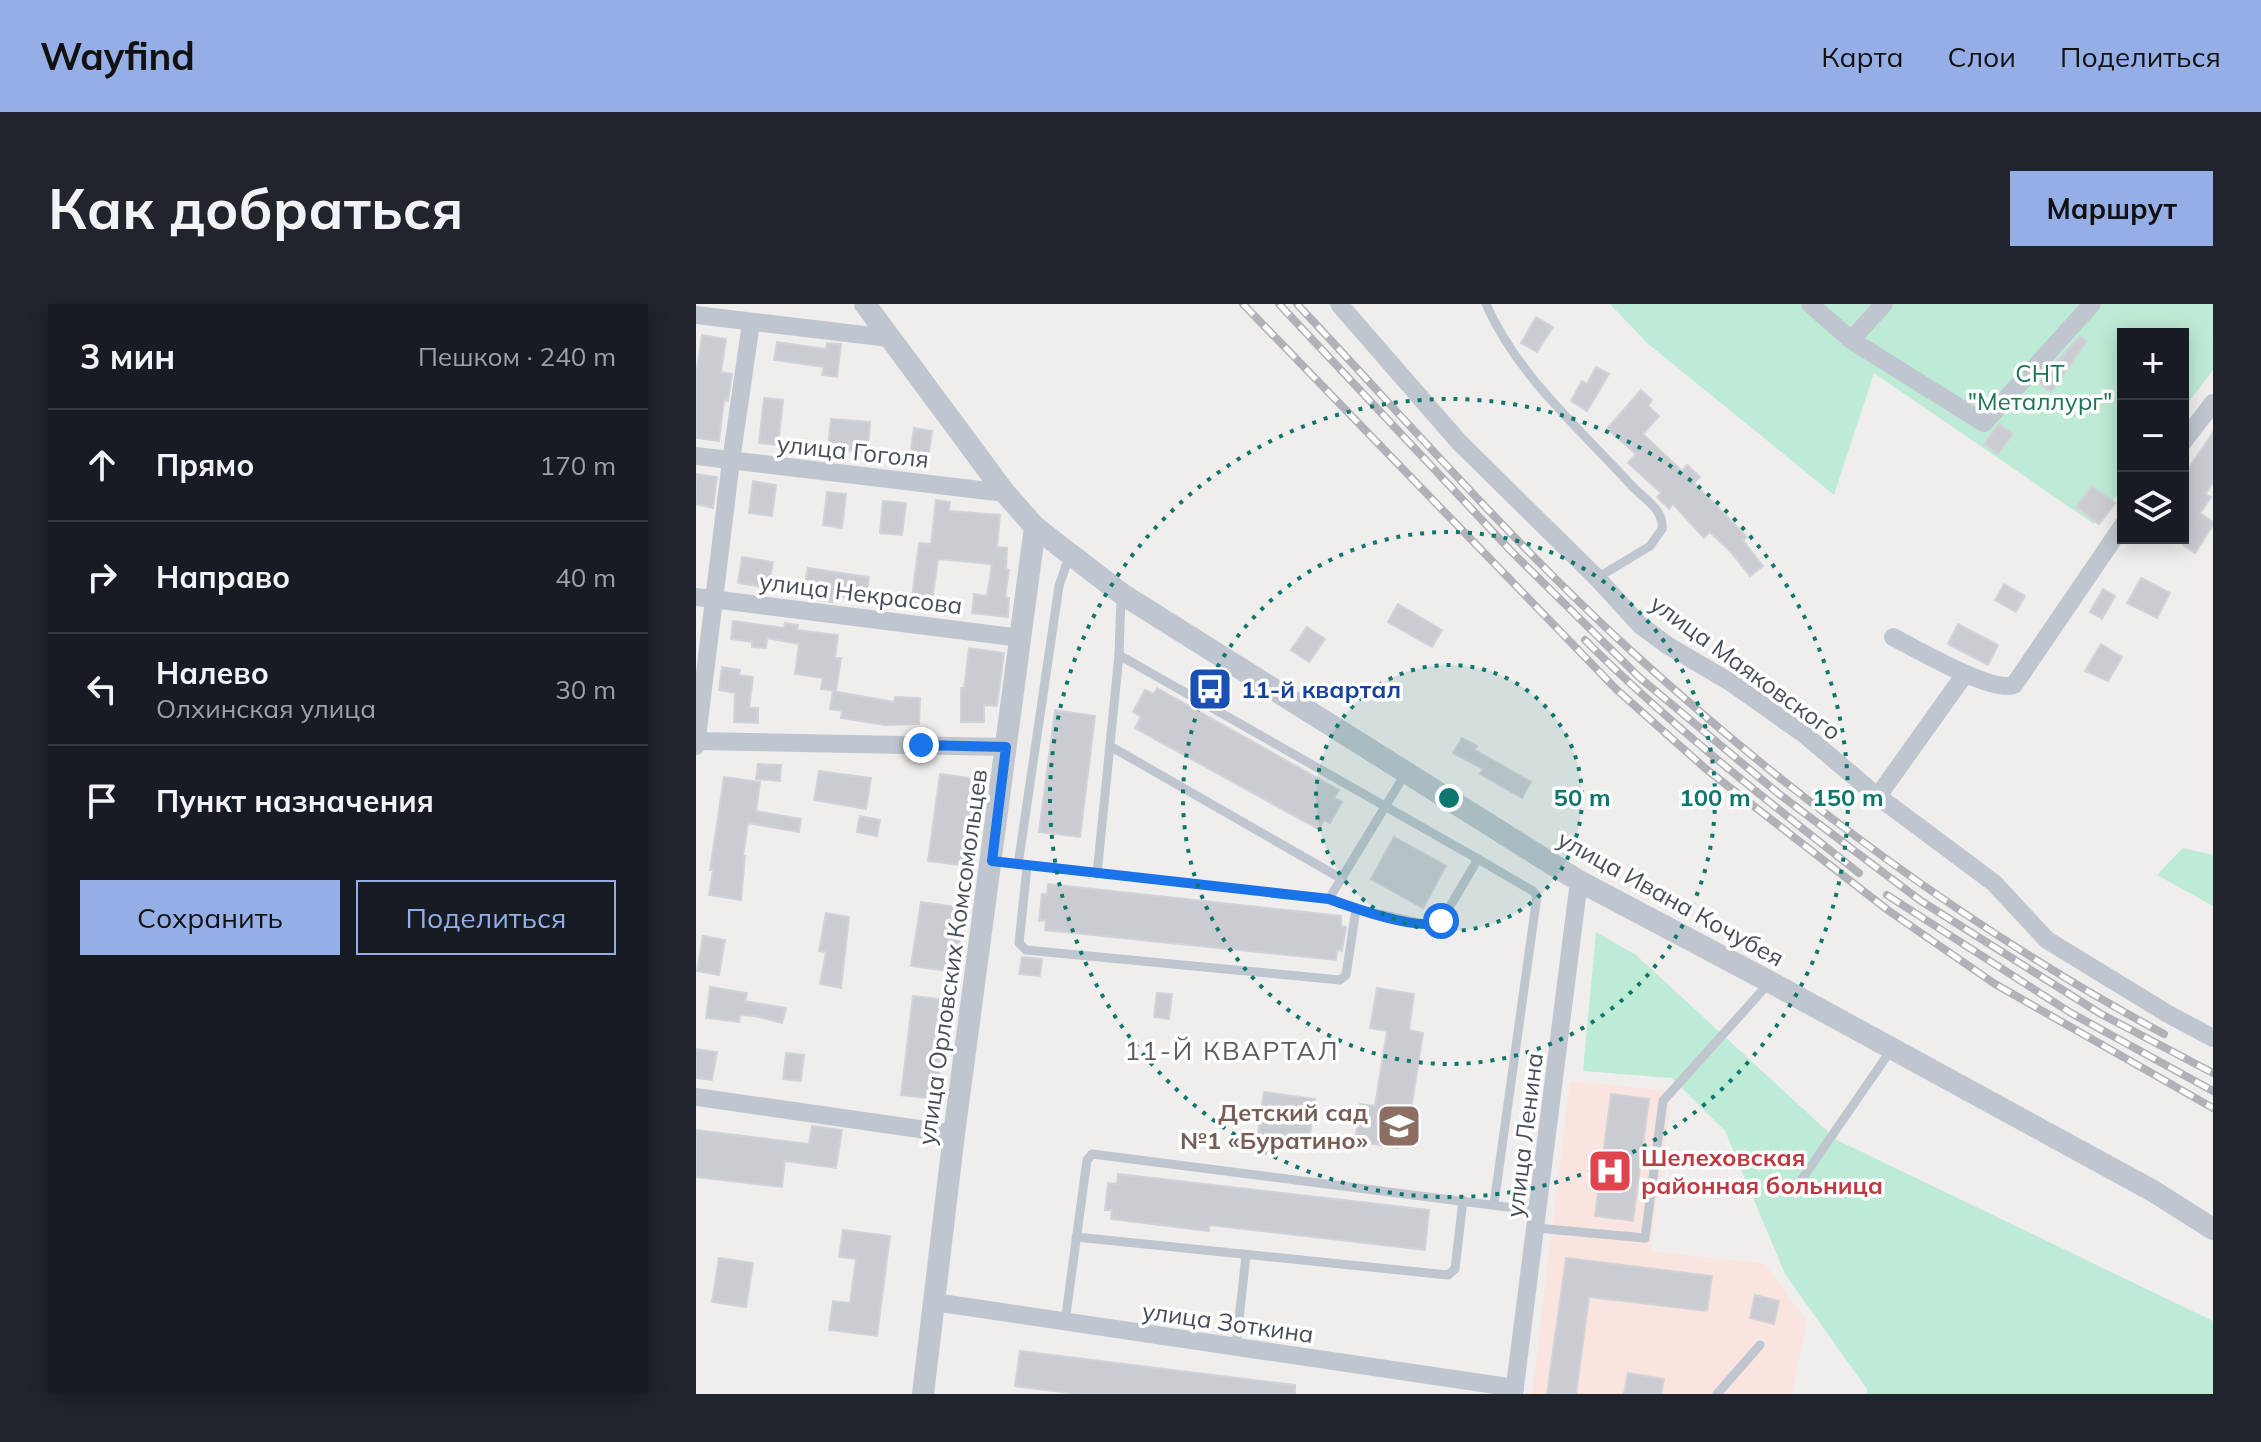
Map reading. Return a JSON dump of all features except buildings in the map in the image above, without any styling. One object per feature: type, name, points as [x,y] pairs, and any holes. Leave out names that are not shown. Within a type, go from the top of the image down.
[{"type":"street","name":"улица Ивана Кочубея","points":[[865,304],[1005,493],[1035,527],[1122,594],[1579,881],[2153,1191],[2213,1229]]},
{"type":"street","points":[[1810,304],[1851,340],[1984,423],[2092,304]]},
{"type":"street","points":[[1851,340],[1884,304]]},
{"type":"street","name":"улица Маяковского","points":[[1346,308],[1459,442],[1652,635],[1730,682],[1783,720],[1994,883],[2047,940],[2213,1038]]},
{"type":"street","points":[[696,315],[889,338]]},
{"type":"street","points":[[751,323],[731,461],[705,598],[696,743],[1006,747]]},
{"type":"street","points":[[2189,434],[2213,403]]},
{"type":"street","name":"улица Гоголя","points":[[696,456],[1005,493]]},
{"type":"street","name":"улица Орловских Комсомольцев","points":[[923,1394],[954,1134],[1035,527]]},
{"type":"street","points":[[1893,637],[1965,674],[2004,687],[2014,685],[2117,534]]},
{"type":"street","name":"улица Некрасова","points":[[705,598],[1021,638]]},
{"type":"street","points":[[1878,796],[1965,674]]},
{"type":"street","name":"улица Ленина","points":[[1515,1391],[1579,881]]},
{"type":"street","points":[[696,1097],[954,1134]]},
{"type":"street","name":"улица Зоткина","points":[[934,1302],[1515,1391]]},
{"type":"lane","points":[[1486,304],[1516,358],[1660,513],[1662,529],[1650,546],[1597,578]]},
{"type":"lane","points":[[1070,554],[1059,586],[1022,866],[1019,943],[1026,950],[1340,980],[1346,975],[1356,909]]},
{"type":"lane","points":[[1097,874],[1119,655],[1122,594]]},
{"type":"lane","points":[[1119,655],[1533,891],[1538,901],[1494,1204]]},
{"type":"lane","points":[[1110,746],[1342,879]]},
{"type":"lane","points":[[1329,899],[1405,774]]},
{"type":"lane","points":[[992,861],[1329,899],[1356,909],[1428,925],[1436,924],[1443,918],[1478,859]]},
{"type":"lane","points":[[1065,1322],[1087,1160],[1094,1154],[1494,1204],[1537,1220],[1645,1238],[1663,1101],[1770,982]]},
{"type":"lane","points":[[1793,1192],[1891,1050]]},
{"type":"lane","points":[[1076,1237],[1448,1275],[1455,1269],[1463,1200]]},
{"type":"lane","points":[[1236,1348],[1246,1255]]},
{"type":"lane","points":[[1717,1394],[1760,1345]]},
{"type":"shaded area","name":"Шелеховская районная больница","points":[[1570,1081],[1672,1091],[1650,1251],[1765,1264],[1807,1321],[1792,1394],[1532,1394]]},
{"type":"green space","name":"СНТ \"Металлург\"","points":[[1610,304],[2213,304],[2213,370],[2189,401],[2189,328],[2117,328],[2117,495],[2094,524],[1874,373],[1834,495],[1647,343]]},
{"type":"green space","points":[[2183,848],[2213,855],[2213,906],[2157,875]]},
{"type":"green space","points":[[1596,932],[1636,955],[1837,1140],[2213,1321],[2213,1394],[1867,1394],[1867,1389],[1785,1274],[1725,1131],[1672,1078],[1583,1071]]},
{"type":"railway","points":[[1243,304],[1616,689],[1706,769],[1889,911],[1995,984],[2213,1108]]},
{"type":"railway","points":[[1279,304],[1511,551],[1639,677],[1779,794],[1921,901],[2101,1014],[2213,1073]]},
{"type":"railway","points":[[1297,304],[1543,566],[1690,703],[1884,858],[2022,951],[2164,1034]]},
{"type":"railway","points":[[1585,640],[1684,732],[1859,873]]},
{"type":"railway","points":[[1887,895],[2071,1013],[2213,1091]]},
{"type":"place","name":"11-й квартал","points":[[1210,689]]},
{"type":"place","name":"Детский сад №1 «Буратино»","points":[[1399,1126]]},
{"type":"place","name":"Шелеховская районная больница","points":[[1610,1171]]},
{"type":"district","name":"11-Й КВАРТАЛ","points":[[1232,1050]]},
{"type":"route","points":[[921,745],[1006,747],[992,861],[1329,899],[1356,909],[1428,925],[1441,921]]}]
